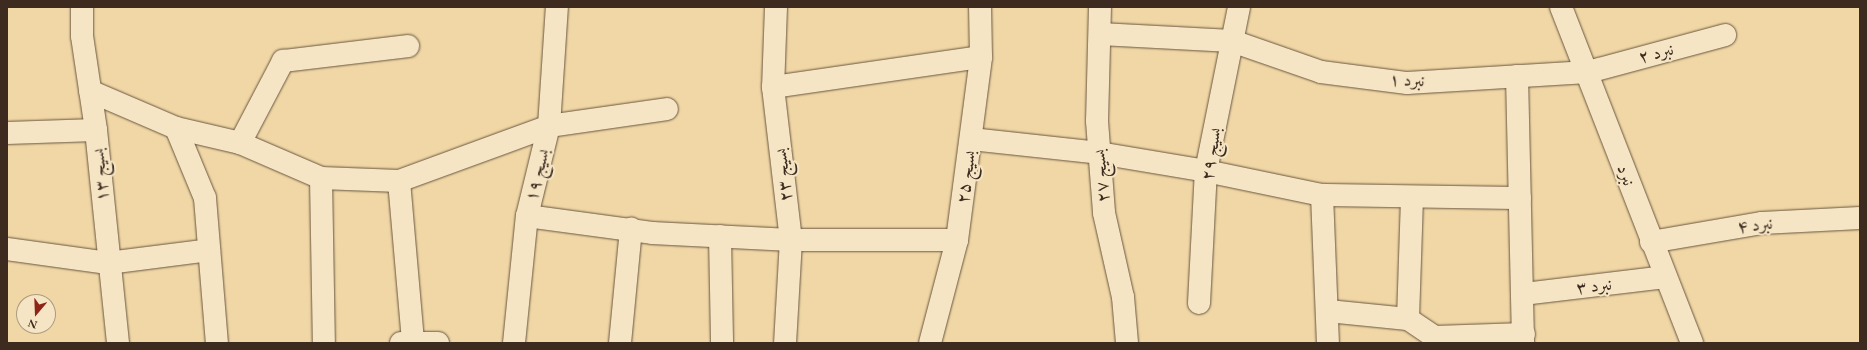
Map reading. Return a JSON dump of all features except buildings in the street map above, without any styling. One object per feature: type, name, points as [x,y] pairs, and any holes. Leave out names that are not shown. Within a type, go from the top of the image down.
[{"type":"street","name":"بسیج ۱۳","points":[[82,7],[82,36],[96,130],[108,263],[118,343]]},
{"type":"street","name":"بسیج ۱۹","points":[[514,343],[526,216],[549,126],[558,7]]},
{"type":"street","name":"بسیج ۲۳","points":[[776,7],[774,86],[790,240],[785,343]]},
{"type":"street","name":"بسیج ۲۵","points":[[930,343],[957,240],[981,57],[980,7]]},
{"type":"street","name":"بسیج ۲۷","points":[[1100,7],[1097,121],[1099,153],[1104,213],[1123,297],[1127,343]]},
{"type":"street","name":"بسیج ۲۹","points":[[1198,303],[1206,171],[1238,7]]},
{"type":"street","name":"نبرد","points":[[1561,7],[1588,72],[1651,242],[1692,343]]},
{"type":"street","name":"نبرد ۱","points":[[1100,34],[1232,41],[1321,72],[1407,83],[1588,72]]},
{"type":"street","name":"نبرد ۲","points":[[1588,72],[1725,35]]},
{"type":"street","points":[[240,143],[283,61],[408,46]]},
{"type":"street","points":[[774,86],[981,57]]},
{"type":"street","points":[[1328,311],[1408,320],[1435,337],[1524,338],[1517,76]]},
{"type":"street","points":[[90,91],[176,128],[240,143],[321,178],[399,181],[549,126],[667,109]]},
{"type":"street","points":[[176,128],[205,198],[217,343]]},
{"type":"street","points":[[7,133],[96,130]]},
{"type":"street","points":[[971,139],[1099,153],[1206,171],[1322,195],[1412,198],[1520,198]]},
{"type":"street","points":[[321,178],[324,343]]},
{"type":"street","points":[[399,181],[413,342]]},
{"type":"street","points":[[1322,195],[1328,311],[1328,343]]},
{"type":"street","points":[[1408,320],[1412,198]]},
{"type":"street","points":[[526,216],[631,230],[790,240],[957,240]]},
{"type":"street","name":"نبرد ۴","points":[[1651,242],[1762,223],[1860,218]]},
{"type":"street","points":[[620,343],[631,230]]},
{"type":"street","points":[[720,236],[722,343]]},
{"type":"street","points":[[7,249],[108,263],[209,250]]},
{"type":"street","name":"نبرد ۳","points":[[1523,294],[1665,277]]},
{"type":"street","points":[[401,343],[438,343]]}]
